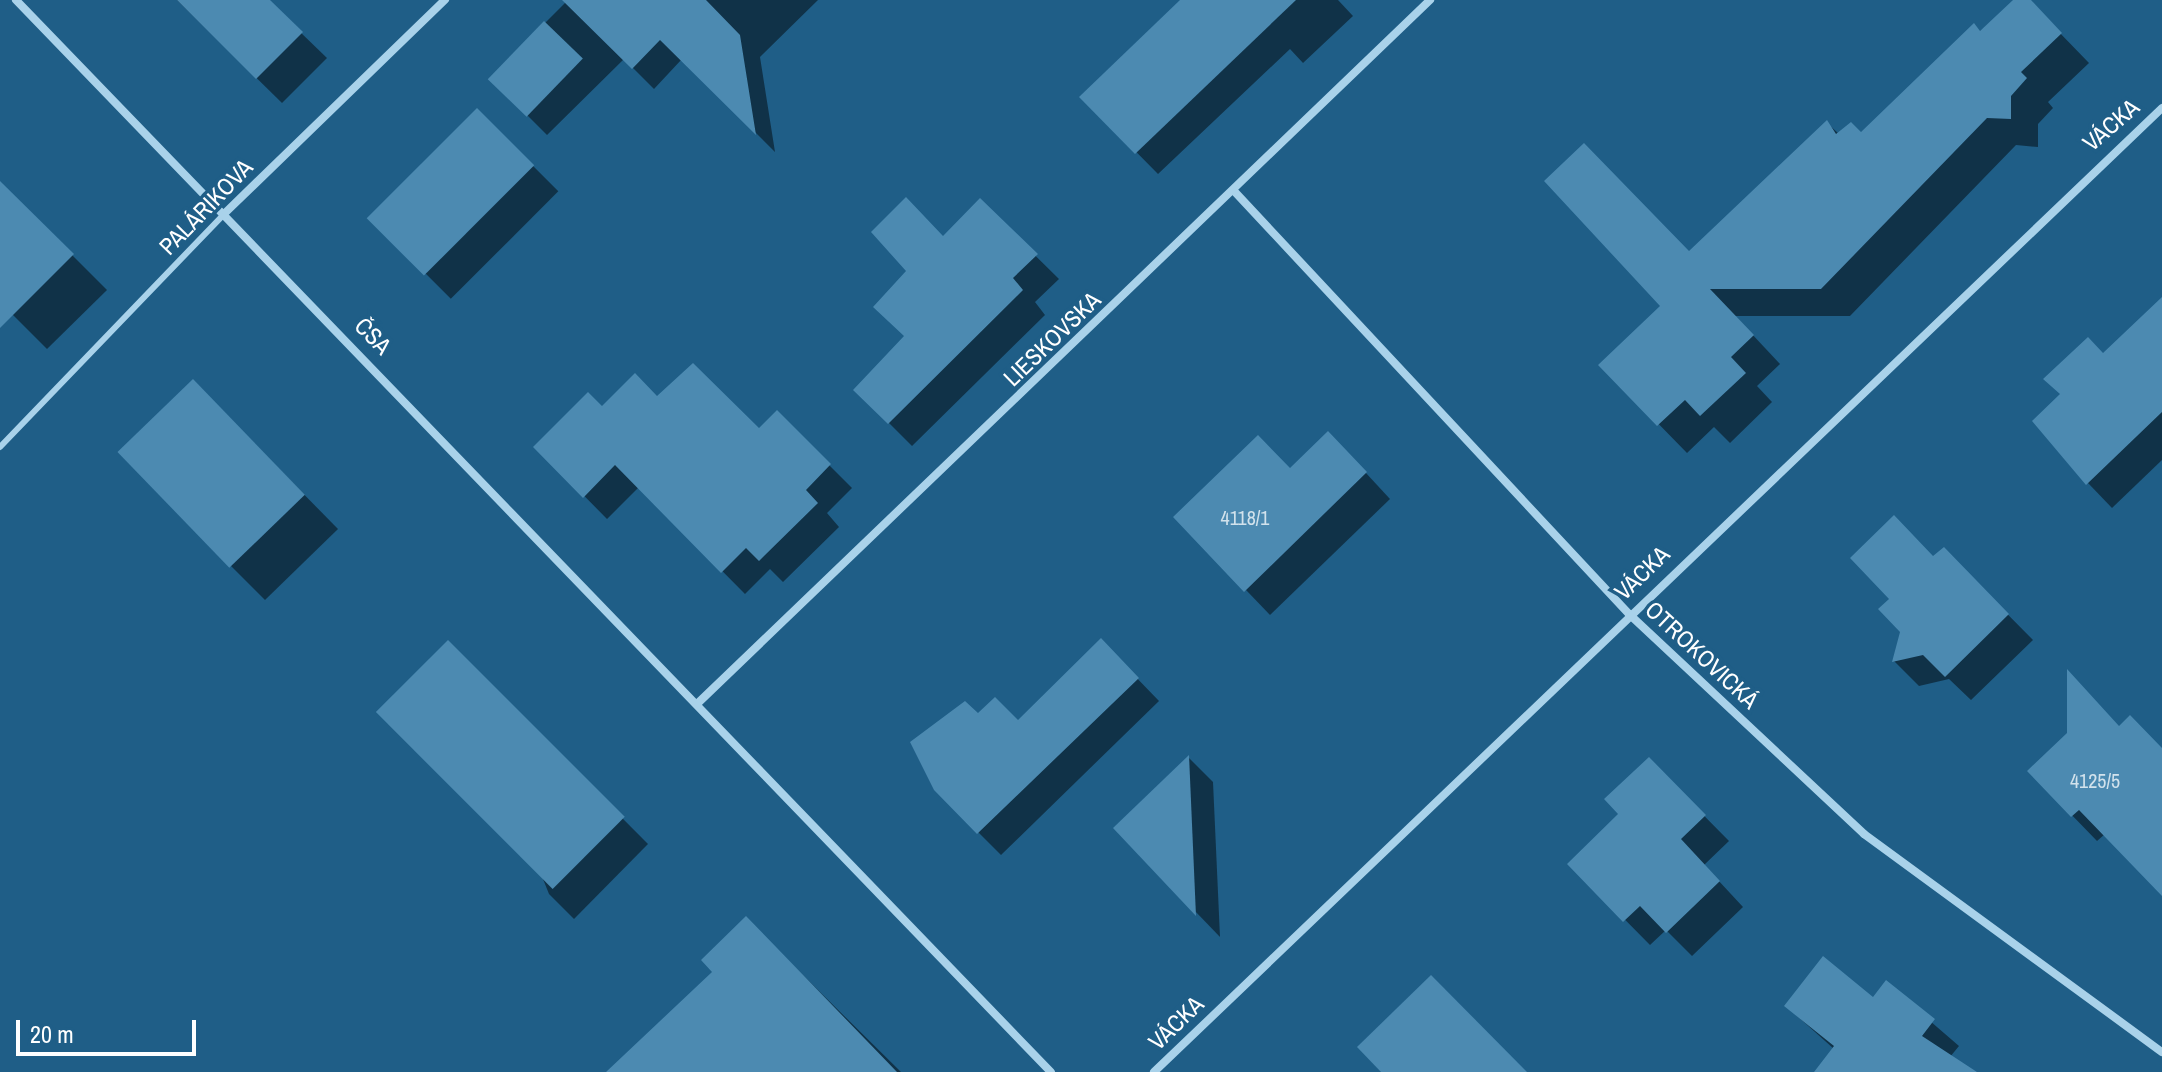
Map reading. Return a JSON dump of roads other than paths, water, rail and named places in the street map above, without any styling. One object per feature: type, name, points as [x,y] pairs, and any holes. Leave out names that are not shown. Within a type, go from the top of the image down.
[{"type":"street","name":"ČSA","points":[[16,0],[226,212],[698,703]]},
{"type":"street","name":"PALÁRIKOVA","points":[[226,212],[445,0]]},
{"type":"street","name":"LIESKOVSKA","points":[[698,703],[1235,192],[1430,0]]},
{"type":"street","name":"VÁCKA","points":[[1154,1072],[1629,614],[2162,108]]},
{"type":"street","name":"OTROKOVICKÁ","points":[[1235,192],[1629,614],[1864,834],[2162,1052]]},
{"type":"street","points":[[698,703],[1051,1072]]},
{"type":"lane","name":"PALÁRIKOVA","points":[[0,447],[226,212]]}]
